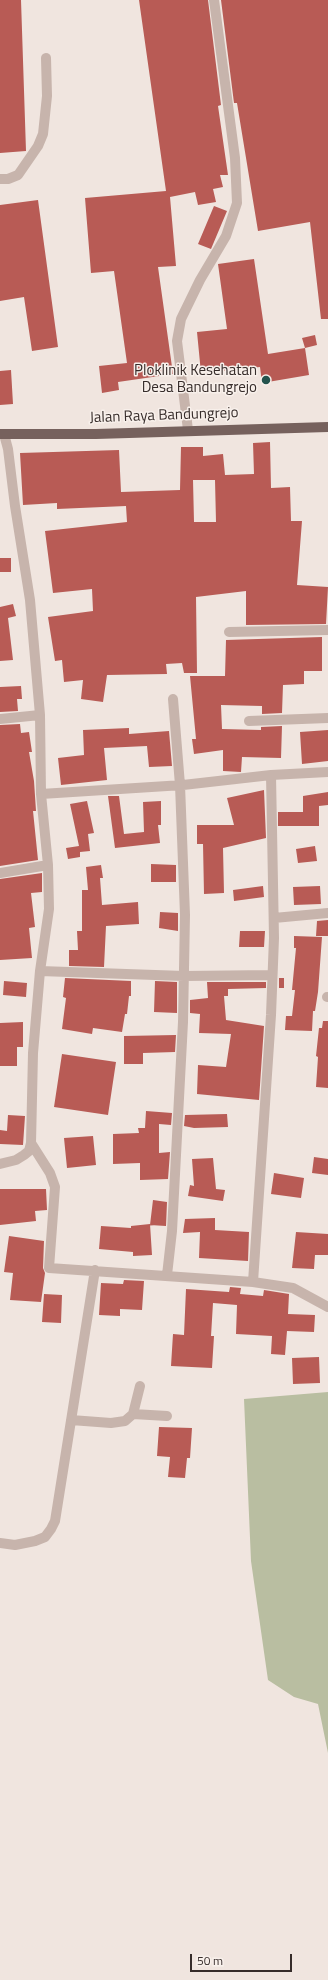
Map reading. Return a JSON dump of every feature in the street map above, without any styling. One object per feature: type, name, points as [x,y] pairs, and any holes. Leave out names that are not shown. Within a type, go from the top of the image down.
[{"type":"main road","name":"Jalan Raya Bandungrejo","points":[[2,434],[96,434],[188,430],[328,427]]},
{"type":"street","points":[[188,430],[177,341],[181,319],[200,280],[226,236],[237,203],[236,158],[214,0]]},
{"type":"street","points":[[0,179],[8,179],[18,175],[38,146],[43,134],[47,96],[46,58]]},
{"type":"street","points":[[0,1164],[16,1160],[24,1155],[29,1151],[31,1143],[32,1053],[40,971],[49,909],[48,865],[41,794],[40,715],[27,572],[15,506],[8,449],[2,434]]},
{"type":"street","points":[[229,632],[328,630]]},
{"type":"street","points":[[167,1275],[172,1232],[183,1022],[185,915],[180,785],[173,700]]},
{"type":"street","points":[[0,719],[40,715]]},
{"type":"street","points":[[249,721],[328,718]]},
{"type":"street","points":[[41,794],[180,785],[271,775],[328,772]]},
{"type":"street","points":[[254,1282],[272,1015],[274,918],[271,775]]},
{"type":"street","points":[[0,872],[48,865]]},
{"type":"street","points":[[274,918],[328,913]]},
{"type":"street","points":[[40,971],[184,976],[272,975]]},
{"type":"street","points":[[31,1143],[50,1173],[55,1187],[49,1268],[254,1282],[293,1288],[328,1307]]},
{"type":"street","points":[[0,1543],[15,1545],[35,1541],[45,1537],[52,1529],[95,1270]]},
{"type":"street","points":[[71,1420],[111,1423],[125,1421],[133,1414],[140,1386]]},
{"type":"street","points":[[133,1414],[167,1416]]},
{"type":"green space","points":[[328,1392],[328,1753],[318,1704],[294,1697],[268,1680],[251,1561],[244,1399]]},
{"type":"building","points":[[0,0],[21,0],[26,151],[0,153]]},
{"type":"building","points":[[139,0],[208,0],[221,105],[218,106],[228,175],[220,175],[223,187],[213,189],[216,202],[198,205],[195,192],[170,197],[176,266],[158,267],[173,374],[118,382],[119,390],[102,393],[99,366],[127,363],[114,271],[91,273],[85,198],[166,191]]},
{"type":"building","points":[[221,0],[328,0],[328,319],[321,319],[310,222],[258,231],[237,103],[234,103]]},
{"type":"building","points":[[38,200],[58,347],[32,351],[24,297],[0,301],[0,205]]},
{"type":"building","points":[[214,206],[227,211],[211,249],[198,244]]},
{"type":"building","points":[[254,259],[268,354],[305,348],[309,375],[262,383],[260,367],[201,373],[197,332],[227,329],[218,264]]},
{"type":"building","points":[[315,335],[317,345],[305,348],[302,338]]},
{"type":"building","points":[[11,370],[13,404],[0,405],[0,371]]},
{"type":"building","points":[[270,442],[271,488],[290,487],[291,521],[302,521],[297,585],[328,587],[326,624],[246,625],[246,591],[196,597],[197,673],[184,673],[182,663],[166,664],[167,674],[107,675],[103,702],[81,699],[83,680],[64,682],[62,660],[55,661],[48,617],[93,611],[92,589],[53,593],[45,531],[127,522],[126,506],[57,509],[57,503],[23,505],[20,453],[119,450],[121,492],[180,490],[181,447],[203,447],[203,456],[223,454],[225,475],[254,474],[253,443]],"holes":[[[193,480],[215,480],[216,522],[194,522]]]},
{"type":"building","points":[[0,558],[11,558],[11,572],[0,572]]},
{"type":"building","points":[[13,604],[16,616],[8,618],[13,660],[0,661],[0,607]]},
{"type":"building","points":[[322,637],[322,671],[304,671],[304,684],[283,685],[282,713],[262,714],[262,706],[221,705],[222,729],[261,730],[261,727],[282,726],[281,758],[242,757],[241,772],[223,771],[223,750],[194,754],[192,739],[196,739],[190,676],[225,676],[226,640]]},
{"type":"building","points":[[21,686],[22,699],[17,699],[18,711],[0,712],[0,687]]},
{"type":"building","points":[[20,724],[21,733],[29,732],[32,752],[29,752],[34,781],[36,811],[33,811],[38,860],[0,866],[0,725]]},
{"type":"building","points":[[129,728],[129,734],[169,731],[172,766],[149,767],[147,746],[104,748],[107,780],[61,785],[58,758],[84,755],[83,730]]},
{"type":"building","points":[[328,730],[328,761],[302,764],[300,732]]},
{"type":"building","points":[[264,790],[266,838],[223,848],[224,893],[204,894],[203,844],[197,844],[197,825],[234,825],[227,798]]},
{"type":"building","points":[[328,792],[328,805],[319,806],[319,826],[278,826],[278,812],[303,812],[303,796]]},
{"type":"building","points":[[108,796],[119,796],[124,834],[144,832],[143,802],[161,801],[161,825],[158,825],[160,843],[115,848]]},
{"type":"building","points":[[87,801],[94,833],[88,834],[90,851],[80,852],[80,857],[68,859],[66,848],[79,846],[70,804]]},
{"type":"building","points":[[315,846],[317,861],[298,863],[296,849]]},
{"type":"building","points":[[151,864],[176,865],[176,882],[151,882]]},
{"type":"building","points":[[101,865],[103,878],[100,878],[102,905],[138,902],[139,924],[106,926],[104,967],[69,966],[69,950],[78,950],[77,931],[82,931],[82,890],[88,890],[86,867]]},
{"type":"building","points":[[42,873],[42,892],[31,893],[35,927],[29,928],[32,958],[0,960],[0,879]]},
{"type":"building","points":[[263,886],[264,897],[234,901],[233,890]]},
{"type":"building","points":[[320,886],[321,904],[294,905],[293,887]]},
{"type":"building","points":[[160,912],[178,913],[178,931],[159,928]]},
{"type":"building","points":[[328,920],[328,936],[316,936],[317,921]]},
{"type":"building","points":[[240,931],[265,931],[264,947],[239,947]]},
{"type":"building","points":[[294,936],[322,937],[318,992],[315,1011],[313,1011],[312,1031],[285,1030],[286,1016],[292,1016],[295,990],[292,990],[296,948],[294,948]]},
{"type":"building","points":[[65,978],[131,981],[131,996],[129,996],[127,1014],[125,1014],[122,1032],[93,1028],[92,1034],[62,1029],[66,998],[63,997]]},
{"type":"building","points":[[279,978],[284,978],[284,988],[279,988]]},
{"type":"building","points":[[4,981],[27,983],[26,997],[3,995]]},
{"type":"building","points":[[155,981],[177,982],[177,1013],[154,1012]]},
{"type":"building","points":[[207,982],[266,982],[266,988],[228,989],[228,996],[224,996],[226,1020],[264,1026],[259,1100],[197,1094],[198,1065],[226,1067],[231,1034],[199,1033],[200,1014],[190,1013],[190,1000],[208,998]]},
{"type":"building","points":[[323,1021],[328,1021],[328,1088],[316,1087],[318,1057],[316,1056],[319,1028],[322,1028]]},
{"type":"building","points":[[23,1022],[23,1047],[17,1047],[17,1066],[0,1066],[0,1023]]},
{"type":"building","points":[[176,1035],[175,1052],[143,1053],[143,1064],[124,1064],[124,1036]]},
{"type":"building","points":[[62,1054],[116,1062],[108,1115],[54,1107]]},
{"type":"building","points":[[146,1111],[172,1113],[171,1125],[159,1124],[159,1153],[170,1152],[168,1179],[140,1180],[140,1163],[113,1164],[113,1134],[139,1133],[138,1128],[145,1128]]},
{"type":"building","points":[[227,1114],[228,1127],[194,1128],[184,1126],[185,1115]]},
{"type":"building","points":[[8,1115],[25,1116],[23,1145],[0,1144],[0,1130],[7,1131]]},
{"type":"building","points":[[93,1136],[96,1165],[67,1168],[64,1138]]},
{"type":"building","points":[[314,1157],[328,1159],[328,1175],[312,1173]]},
{"type":"building","points":[[213,1158],[216,1189],[225,1190],[223,1201],[188,1196],[190,1185],[194,1186],[192,1159]]},
{"type":"building","points":[[274,1173],[304,1178],[301,1198],[271,1194]]},
{"type":"building","points":[[0,1189],[46,1189],[47,1210],[35,1211],[36,1221],[0,1225]]},
{"type":"building","points":[[153,1200],[167,1202],[166,1226],[150,1225]]},
{"type":"building","points":[[215,1218],[215,1230],[249,1232],[248,1261],[199,1258],[200,1232],[183,1233],[185,1219]]},
{"type":"building","points":[[150,1224],[152,1255],[133,1256],[133,1252],[99,1249],[101,1226],[131,1228],[131,1226]]},
{"type":"building","points":[[296,1232],[328,1234],[328,1255],[315,1255],[314,1269],[292,1268]]},
{"type":"building","points":[[9,1236],[44,1241],[43,1268],[45,1273],[41,1302],[10,1300],[13,1273],[4,1272]]},
{"type":"building","points":[[124,1280],[144,1281],[142,1310],[120,1309],[120,1316],[99,1315],[101,1283],[123,1284]]},
{"type":"building","points":[[230,1287],[241,1288],[240,1294],[263,1296],[264,1290],[289,1294],[288,1314],[315,1315],[314,1332],[287,1331],[285,1355],[271,1354],[272,1336],[236,1334],[237,1305],[213,1303],[211,1336],[214,1336],[212,1368],[171,1366],[173,1334],[184,1335],[186,1289],[229,1292]]},
{"type":"building","points":[[44,1294],[62,1295],[61,1323],[42,1322]]},
{"type":"building","points":[[319,1357],[320,1383],[293,1384],[292,1358]]},
{"type":"building","points":[[159,1427],[192,1428],[190,1458],[187,1458],[185,1478],[168,1477],[170,1457],[157,1456]]},
{"type":"place","name":"Ploklinik Kesehatan Desa Bandungrejo","points":[[266,380]]}]
